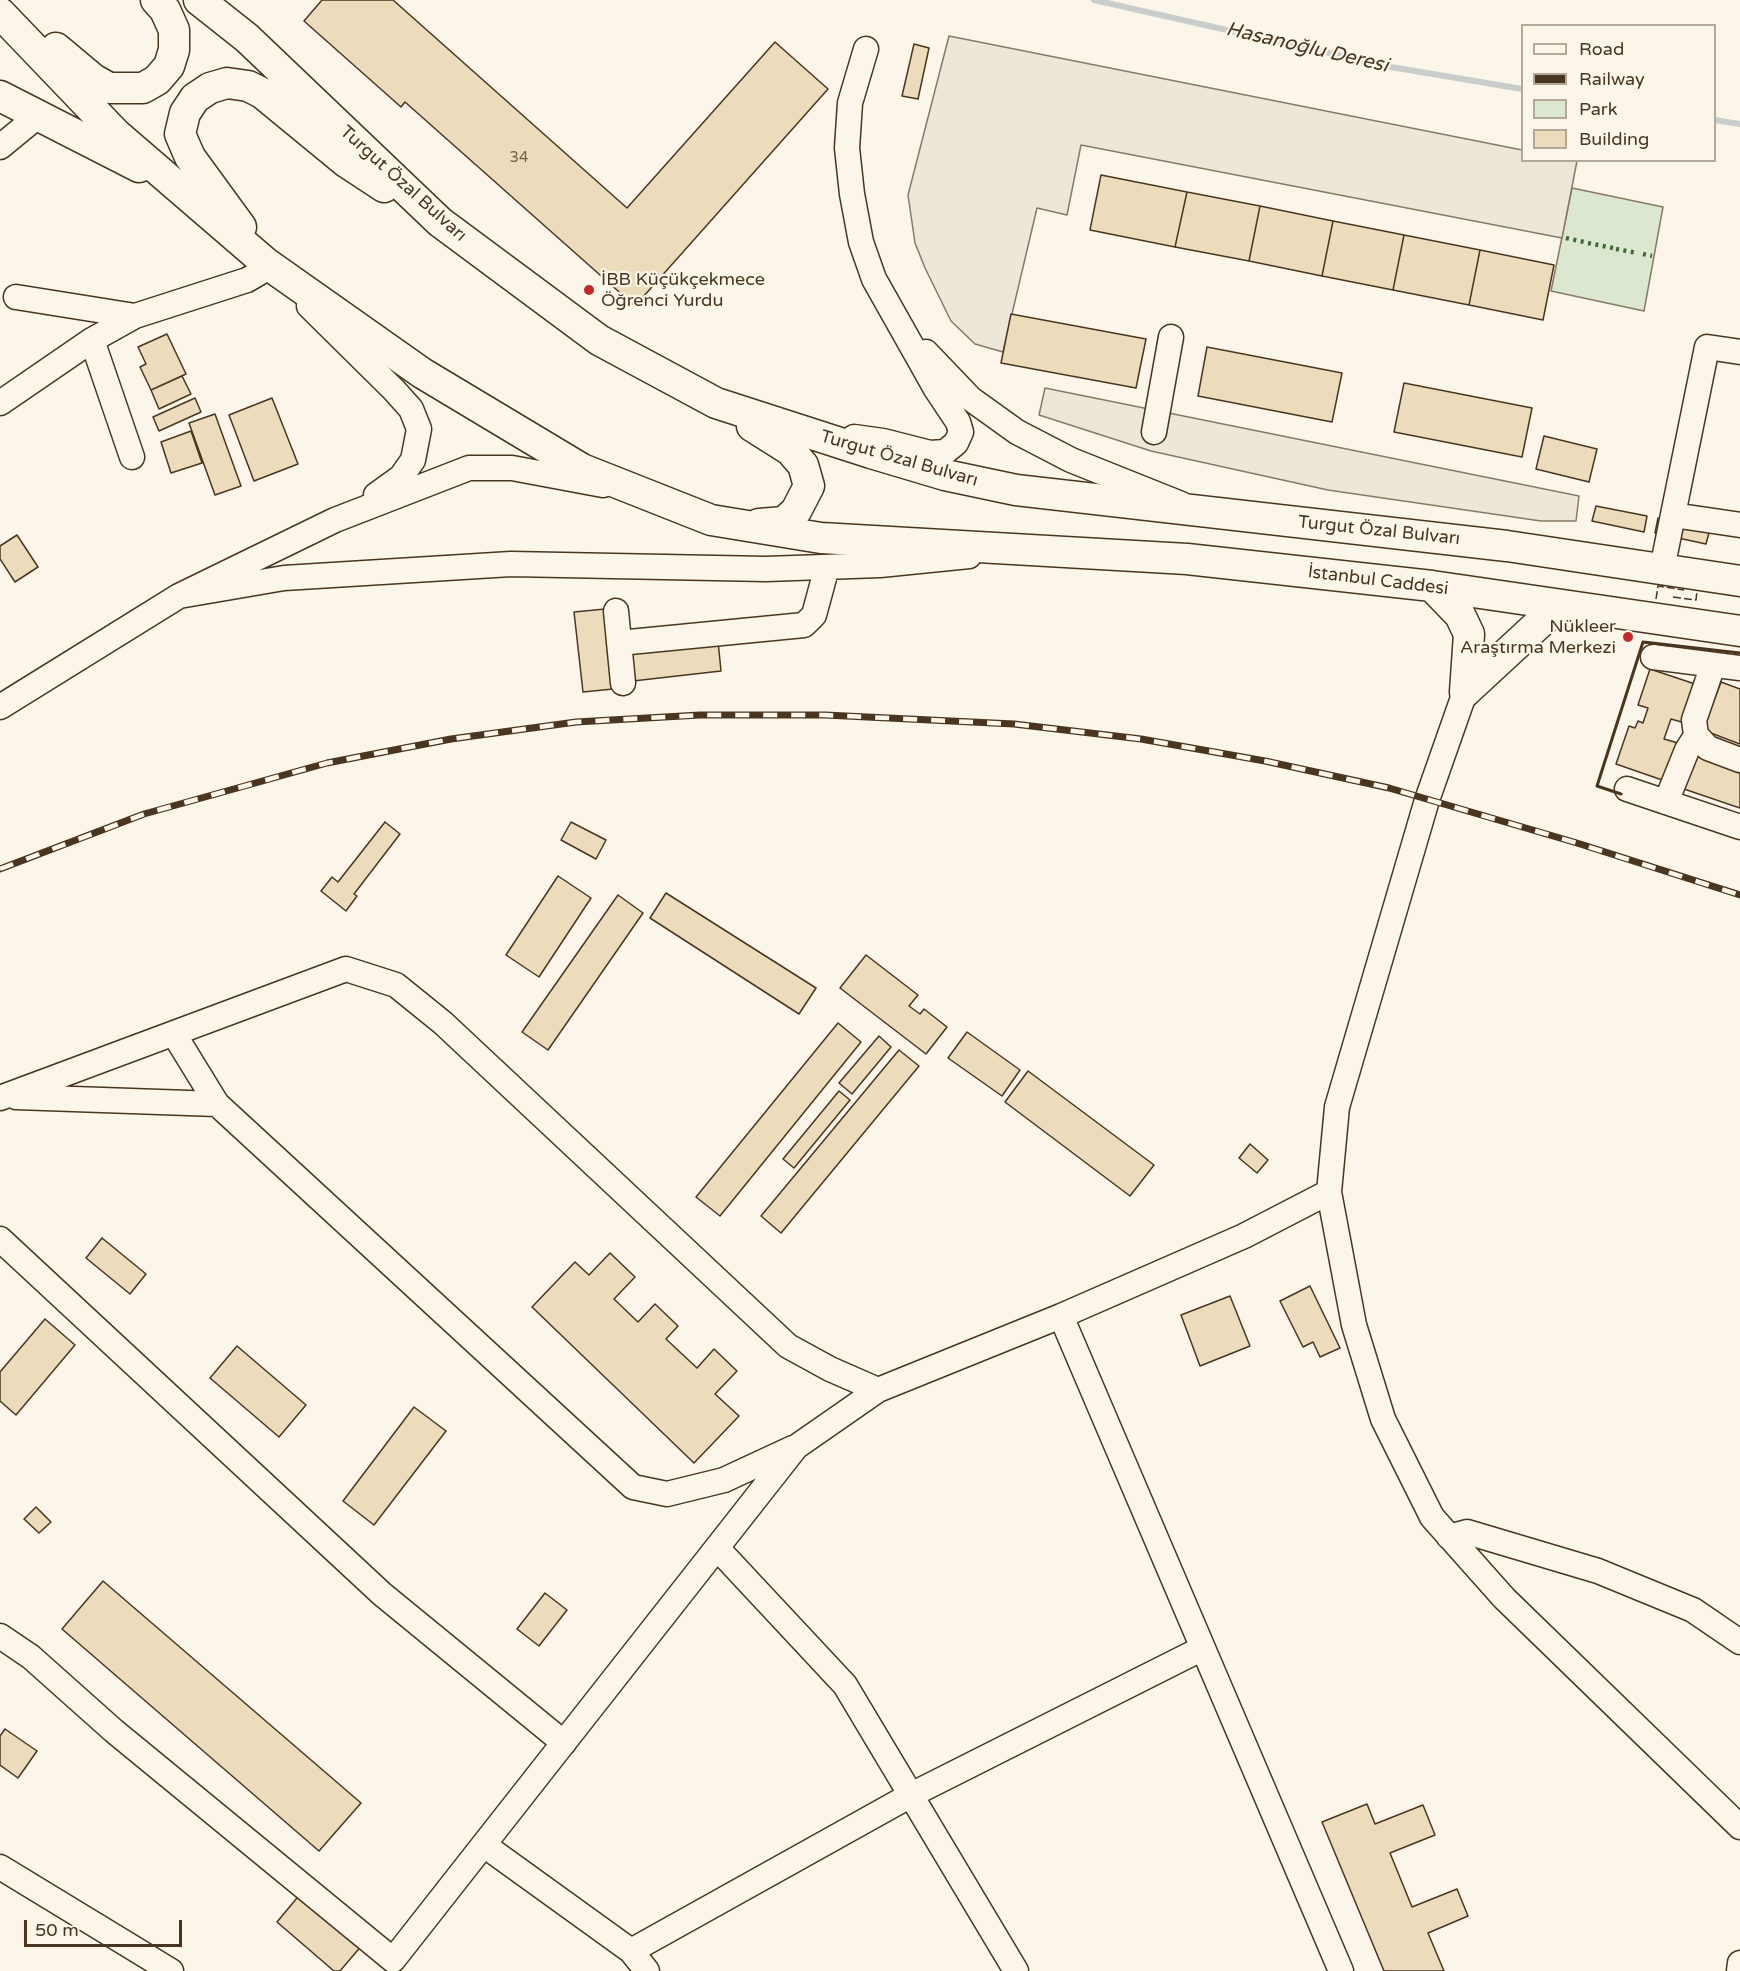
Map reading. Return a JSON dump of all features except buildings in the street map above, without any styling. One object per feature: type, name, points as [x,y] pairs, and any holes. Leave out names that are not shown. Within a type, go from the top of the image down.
[{"type":"main road","points":[[0,2],[93,79],[109,88],[126,89],[143,88],[157,80],[169,66],[174,50],[174,30],[165,10],[156,0]]},
{"type":"main road","name":"Turgut Özal Bulvarı","points":[[199,0],[247,38],[440,222],[599,340],[716,403],[945,475],[1016,490],[1507,546],[1740,581]]},
{"type":"main road","points":[[0,13],[114,133],[266,263],[422,373],[582,469],[711,520],[821,538],[1015,550]]},
{"type":"main road","points":[[266,263],[190,157],[180,134],[185,113],[195,98],[210,88],[227,83],[248,86],[262,93],[346,162],[440,222]]},
{"type":"main road","points":[[0,96],[99,149],[168,180]]},
{"type":"main road","points":[[711,520],[761,524],[783,522],[795,511],[809,486],[803,465],[790,450],[716,403]]},
{"type":"main road","name":"İstanbul Caddesi","points":[[1015,550],[1187,560],[1432,586],[1740,631]]},
{"type":"main road","points":[[1432,586],[1460,615],[1469,634],[1465,692]]},
{"type":"main road","points":[[1465,692],[1558,606]]},
{"type":"street","points":[[817,436],[883,441],[930,453],[945,452],[956,443],[961,432],[958,422],[936,389],[874,279],[861,242],[852,194],[847,148],[850,103],[866,49]]},
{"type":"street","points":[[0,147],[39,115]]},
{"type":"street","points":[[0,403],[92,340],[135,316],[247,280],[259,273],[266,263],[394,390],[411,409],[419,429],[413,460],[401,477],[335,520]]},
{"type":"street","points":[[16,297],[135,316]]},
{"type":"street","points":[[901,324],[971,399],[1017,432],[1071,460],[1143,487],[1197,511]]},
{"type":"street","points":[[1154,432],[1171,338]]},
{"type":"street","points":[[92,340],[132,457]]},
{"type":"street","points":[[1662,569],[1707,347],[1740,352]]},
{"type":"street","points":[[0,707],[179,596],[335,520],[469,468],[512,468],[641,492]]},
{"type":"street","points":[[1673,515],[1740,525]]},
{"type":"street","points":[[179,596],[284,578],[511,564],[766,569],[892,564],[1015,550]]},
{"type":"street","points":[[620,643],[804,625],[814,615],[827,567]]},
{"type":"street","points":[[616,611],[623,683]]},
{"type":"street","points":[[1653,657],[1740,668]]},
{"type":"street","points":[[1713,665],[1694,720],[1696,736],[1708,748],[1740,760]]},
{"type":"street","points":[[1465,692],[1427,800],[1337,1107],[1329,1192],[1354,1325],[1383,1419],[1432,1517],[1504,1598],[1740,1827]]},
{"type":"street","points":[[1666,802],[1687,750],[1696,736]]},
{"type":"street","points":[[1628,789],[1740,827]]},
{"type":"street","points":[[2,1097],[346,969],[396,985],[443,1023],[788,1347],[878,1390]]},
{"type":"street","points":[[174,1034],[217,1104],[633,1487],[667,1494],[724,1480],[796,1447],[878,1390],[1061,1316],[1244,1236],[1329,1192]]},
{"type":"street","points":[[2,1097],[217,1104]]},
{"type":"street","points":[[0,1239],[382,1594],[564,1743]]},
{"type":"street","points":[[1061,1316],[1341,1971]]},
{"type":"street","points":[[0,1636],[31,1657],[114,1731],[393,1960],[796,1447]]},
{"type":"street","points":[[1449,1537],[1467,1532],[1598,1571],[1693,1610],[1740,1642]]},
{"type":"street","points":[[718,1549],[845,1685],[1016,1971]]},
{"type":"street","points":[[631,1951],[911,1795],[1203,1648]]},
{"type":"street","points":[[484,1845],[631,1951],[647,1971]]},
{"type":"street","points":[[0,1867],[171,1971]]},
{"type":"street","points":[[1740,1963],[1740,1971]]},
{"type":"green space","points":[[1572,188],[1663,207],[1644,311],[1551,291]]},
{"type":"shaded area","points":[[949,36],[1521,150],[1521,162],[1577,162],[1562,238],[1081,145],[1067,215],[1037,208],[1003,352],[975,344],[951,321],[915,243],[908,195]]},
{"type":"shaded area","points":[[1045,388],[1579,496],[1576,521],[1541,521],[1328,490],[1151,451],[1039,415]]},
{"type":"waterway","name":"Hasanoğlu Deresi","points":[[1094,0],[1391,67],[1521,89]]},
{"type":"waterway","name":"Hasanoğlu Deresi","points":[[1716,120],[1740,124]]},
{"type":"railway","points":[[0,869],[144,814],[327,763],[451,739],[576,722],[700,715],[825,715],[1014,724],[1141,739],[1265,761],[1389,788],[1577,843],[1740,895]]},
{"type":"hedge","points":[[1566,238],[1584,242]]},
{"type":"hedge","points":[[1588,243],[1613,248]]},
{"type":"hedge","points":[[1616,249],[1637,253]]},
{"type":"hedge","points":[[1643,254],[1652,256]]},
{"type":"fence","points":[[1656,599],[1658,586],[1684,590]]},
{"type":"fence","points":[[1673,597],[1696,600],[1697,591]]},
{"type":"fence","points":[[1621,794],[1597,786],[1643,642],[1740,653]]},
{"type":"wall","points":[[1621,794],[1597,786],[1643,642],[1740,653]]},
{"type":"place","name":"İBB Küçükçekmece Öğrenci Yurdu","points":[[589,290]]},
{"type":"place","name":"Nükleer Araştırma Merkezi","points":[[1628,637]]}]
